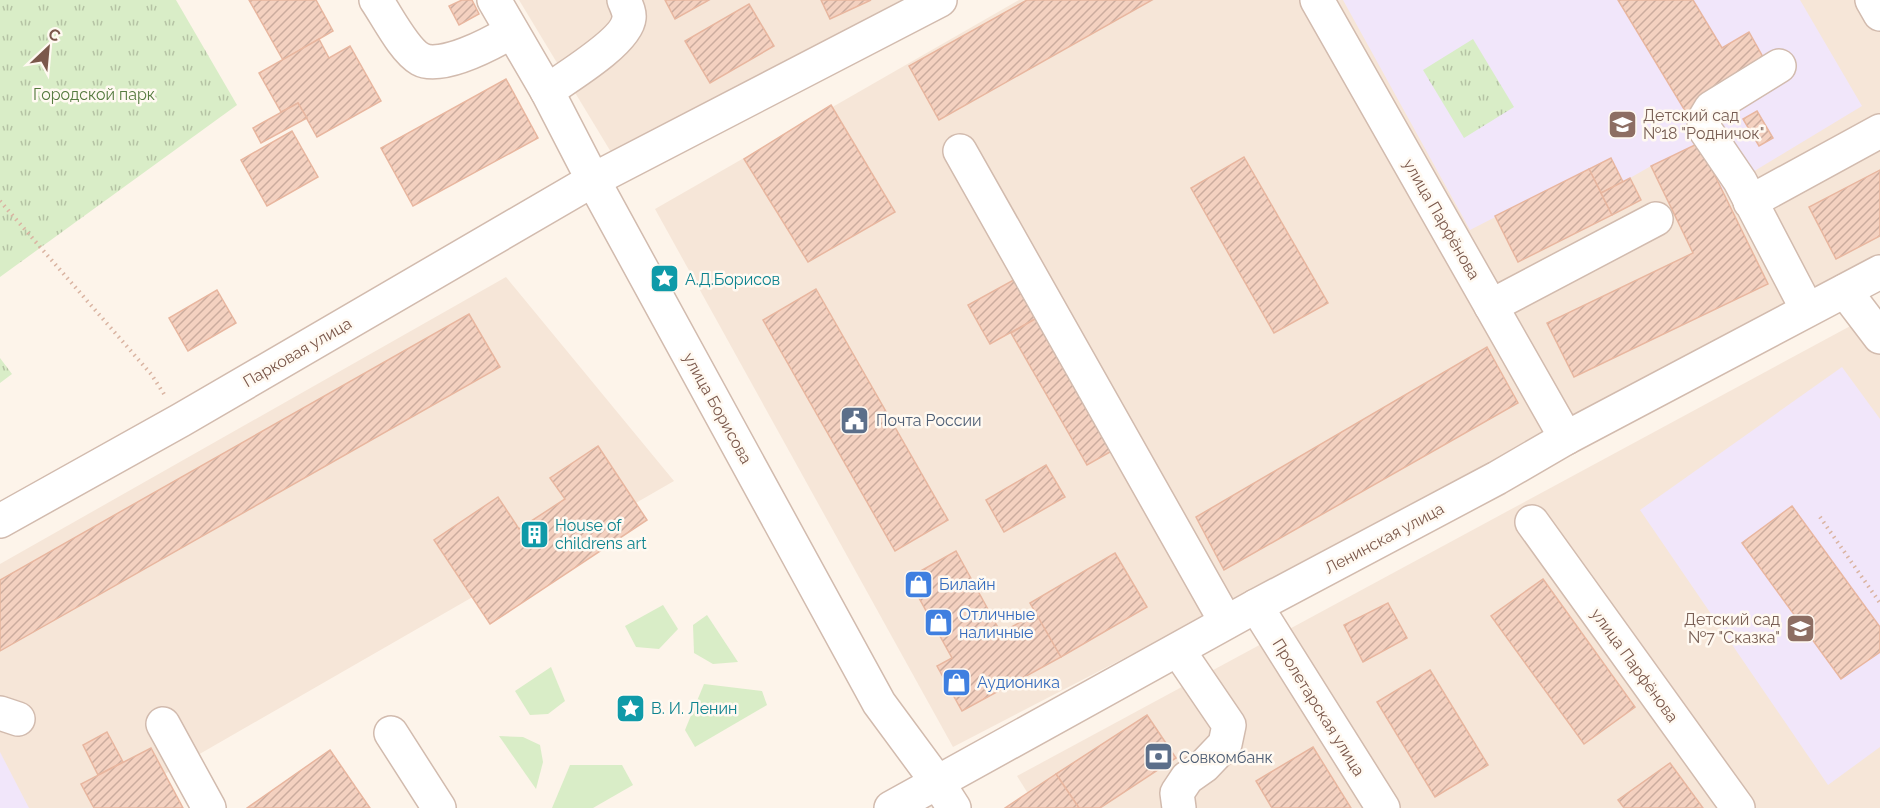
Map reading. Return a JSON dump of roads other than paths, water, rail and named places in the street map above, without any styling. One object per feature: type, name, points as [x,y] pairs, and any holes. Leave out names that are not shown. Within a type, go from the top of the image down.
[{"type":"street","points":[[376,0],[410,51],[420,60],[430,63],[450,60],[493,43],[511,32]]},
{"type":"street","name":"улица Борисова","points":[[494,0],[547,90],[593,180],[879,703],[946,795]]},
{"type":"street","points":[[547,90],[606,50],[625,31],[630,17],[624,0]]},
{"type":"street","name":"улица Парфёнова","points":[[1317,0],[1566,438]]},
{"type":"street","points":[[1872,0],[1880,14]]},
{"type":"street","name":"Парковая улица","points":[[0,521],[181,420],[593,180],[924,4]]},
{"type":"street","points":[[1779,66],[1711,108],[1705,118],[1704,128],[1740,180],[1807,309]]},
{"type":"street","points":[[1750,202],[1880,131]]},
{"type":"street","points":[[960,151],[1226,622]]},
{"type":"street","points":[[1491,306],[1656,219]]},
{"type":"street","name":"Ленинская улица","points":[[891,808],[946,795],[1226,622],[1807,309],[1880,272]]},
{"type":"street","points":[[1845,291],[1880,337]]},
{"type":"street","name":"улица Парфёнова","points":[[1532,522],[1738,808]]},
{"type":"street","name":"Пролетарская улица","points":[[1256,606],[1383,808]]},
{"type":"street","points":[[1178,650],[1229,725],[1225,744],[1204,766],[1187,778],[1177,794],[1179,808]]},
{"type":"street","points":[[163,724],[209,808]]},
{"type":"street","points":[[391,732],[439,808]]},
{"type":"place","name":"Детский сад №18 \"Родничок\"","points":[[1622,124]]},
{"type":"place","name":"А.Д.Борисов","points":[[664,279]]},
{"type":"place","name":"Почта России","points":[[855,420]]},
{"type":"place","name":"House of childrens art","points":[[534,534]]},
{"type":"place","name":"Билайн","points":[[918,584]]},
{"type":"place","name":"Отличные наличные","points":[[938,623]]},
{"type":"place","name":"Детский сад №7 \"Сказка\"","points":[[1801,628]]},
{"type":"place","name":"Аудионика","points":[[956,682]]},
{"type":"place","name":"В. И. Ленин","points":[[630,708]]},
{"type":"place","name":"Совкомбанк","points":[[1158,757]]},
{"type":"park label","name":"Городской парк","points":[[94,94]]}]
